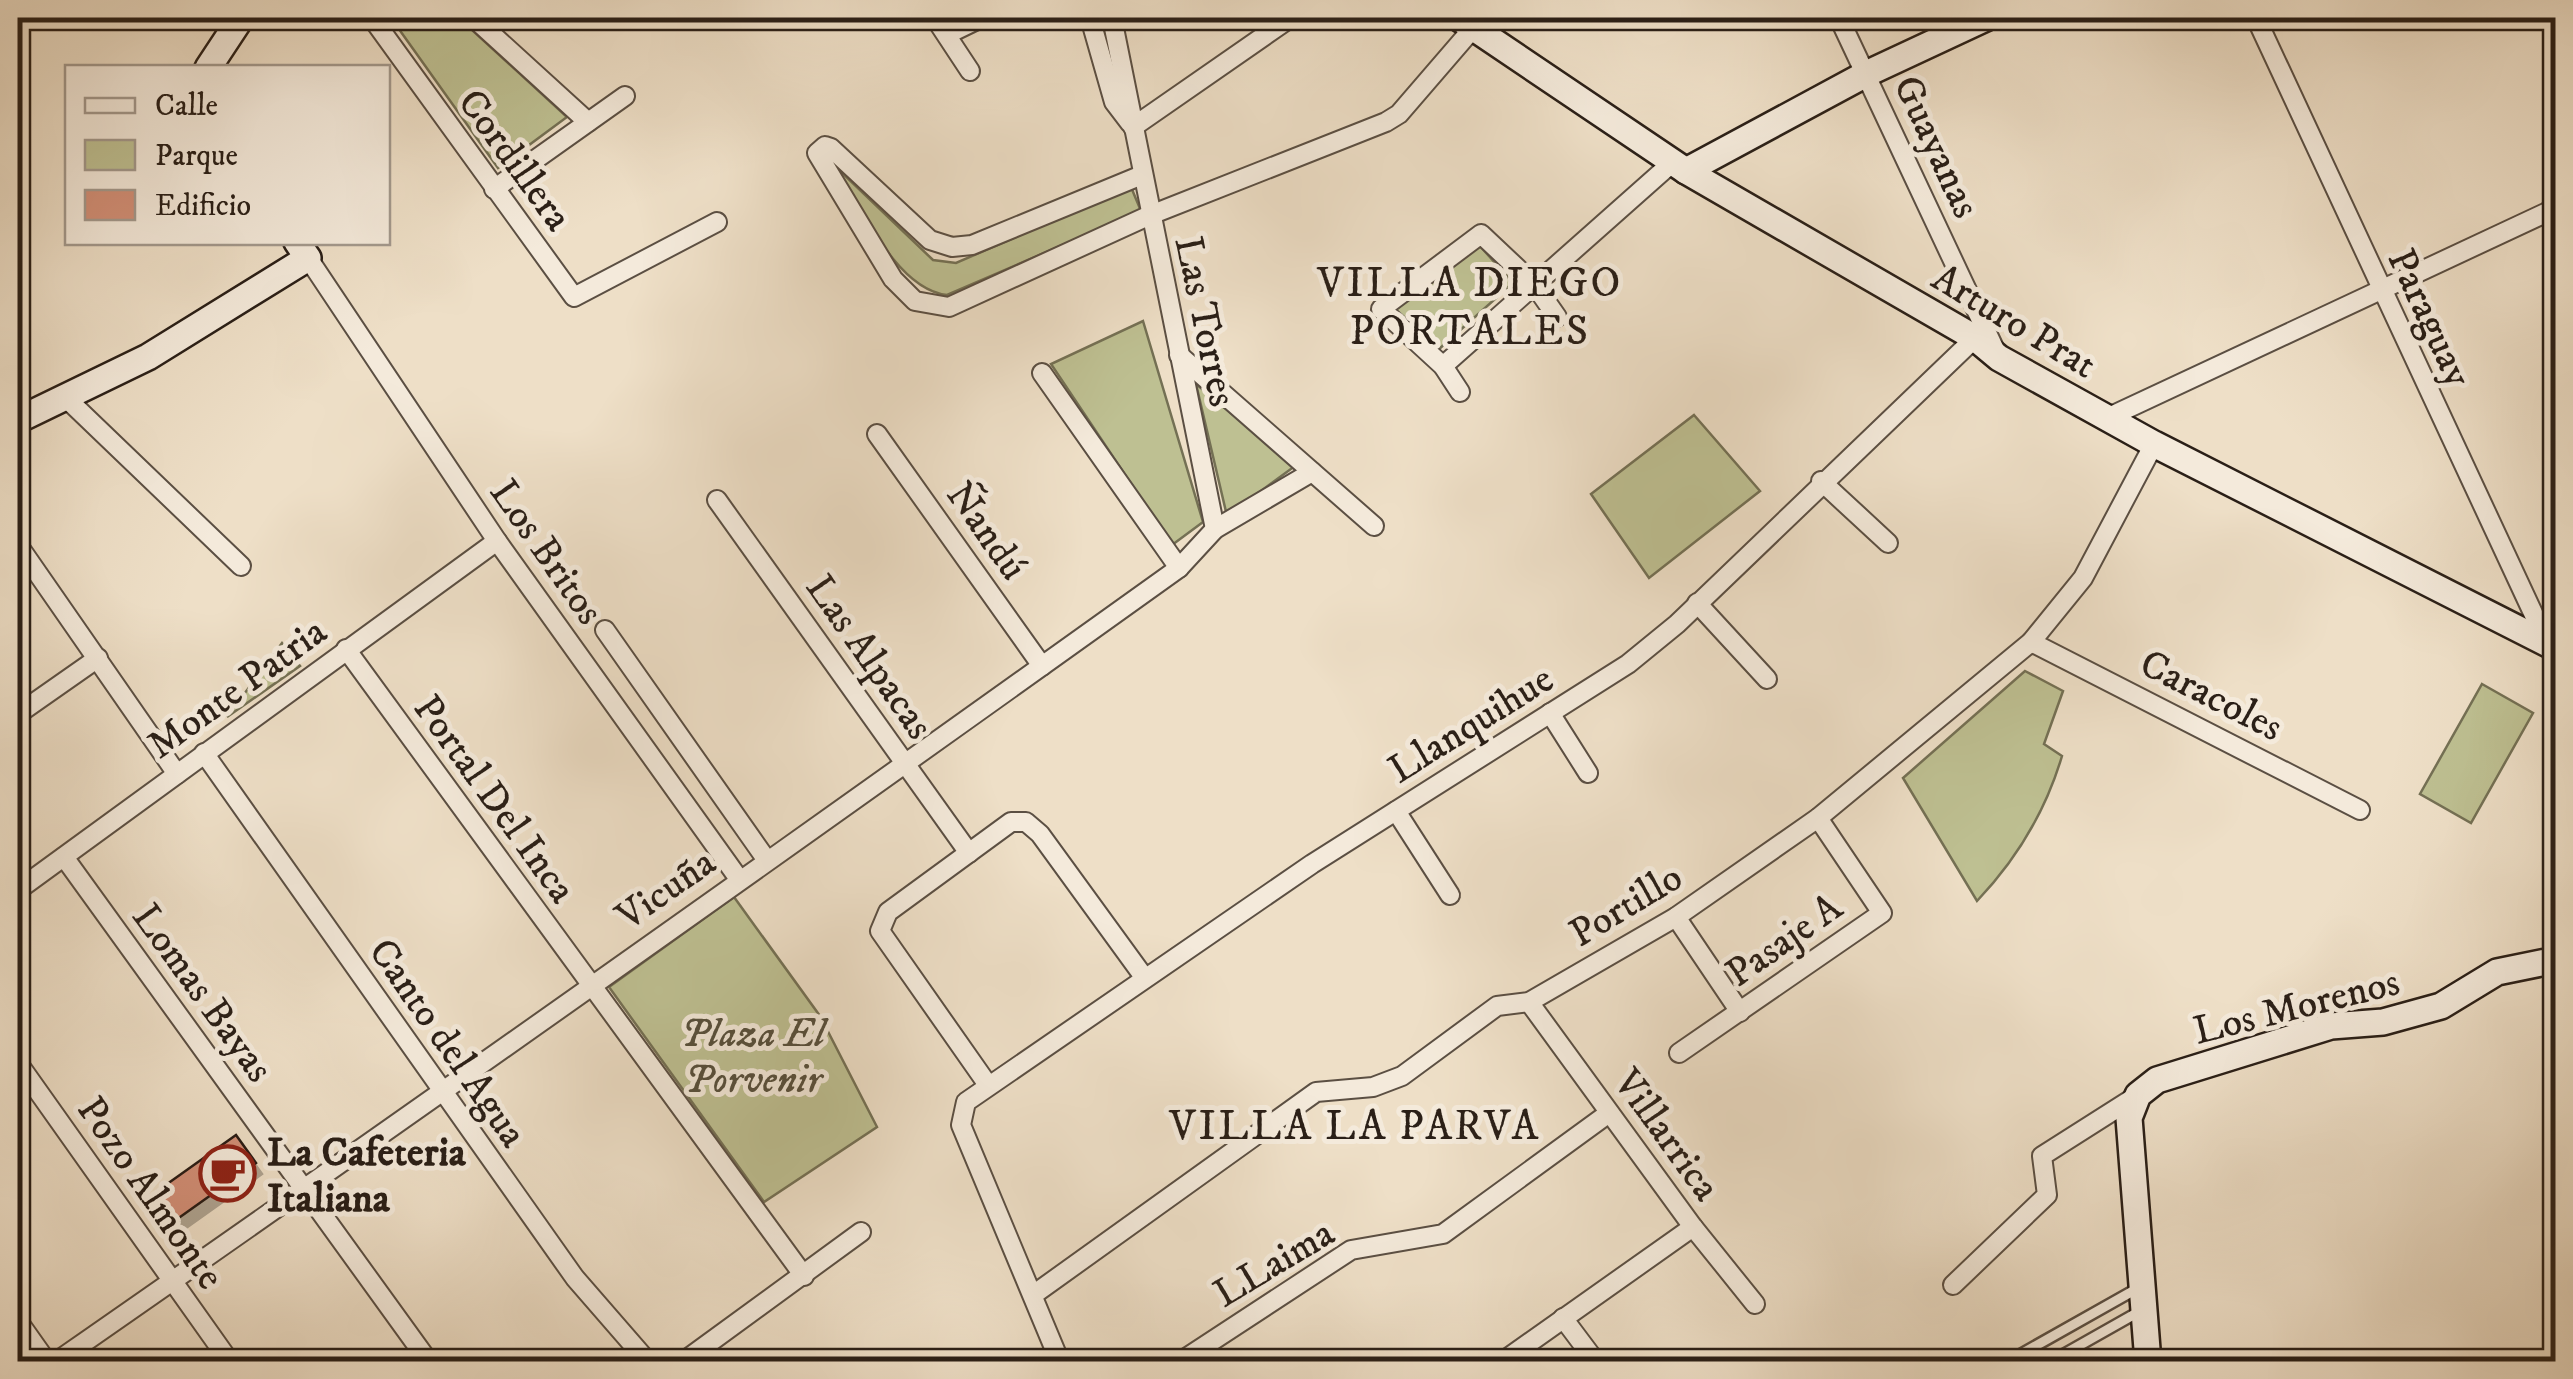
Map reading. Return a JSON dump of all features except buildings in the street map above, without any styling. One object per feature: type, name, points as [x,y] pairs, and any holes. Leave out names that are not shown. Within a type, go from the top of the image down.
[{"type":"main road","points":[[210,65],[241,18]]},
{"type":"main road","points":[[1679,166],[1986,18]]},
{"type":"main road","name":"Arturo Prat","points":[[1466,22],[1679,166],[1975,338],[1999,358],[2154,444],[2552,646]]},
{"type":"main road","points":[[18,420],[148,357],[302,250]]},
{"type":"main road","name":"Los Morenos","points":[[2138,1095],[2157,1080],[2331,1026],[2382,1022],[2441,1006],[2498,972],[2556,960]]},
{"type":"main road","points":[[2138,1095],[2129,1118],[2148,1362]]},
{"type":"street","name":"Cordillera","points":[[372,18],[569,292],[579,298],[717,222]]},
{"type":"street","points":[[474,18],[588,122]]},
{"type":"street","points":[[935,18],[970,71]]},
{"type":"street","points":[[948,34],[981,18]]},
{"type":"street","name":"Las Torres","points":[[1090,18],[1114,102],[1134,128]]},
{"type":"street","name":"Las Torres","points":[[1112,18],[1148,216],[1215,529]]},
{"type":"street","points":[[1134,128],[1290,18]]},
{"type":"street","name":"Guayanas","points":[[1840,18],[1999,358]]},
{"type":"street","name":"Paraguay","points":[[2256,18],[2379,291],[2552,646]]},
{"type":"street","points":[[1142,175],[972,244],[952,247],[930,240],[831,148],[821,149],[817,158],[894,279],[915,301],[931,307],[949,306],[1148,216],[1386,122],[1399,114],[1466,22]]},
{"type":"street","points":[[494,189],[625,96]]},
{"type":"street","points":[[1443,366],[1534,284],[1679,166]]},
{"type":"street","points":[[2107,418],[2556,208]]},
{"type":"street","points":[[1460,392],[1443,366],[1381,309],[1481,234],[1534,284],[1557,317]]},
{"type":"street","name":"Los Britos","points":[[302,250],[497,540],[739,879]]},
{"type":"street","name":"Llanquihue","points":[[1033,1295],[960,1125],[960,1113],[988,1085],[1144,976],[1628,664],[1698,603],[1975,338]]},
{"type":"street","points":[[1178,355],[1374,526]]},
{"type":"street","points":[[1042,374],[1179,568]]},
{"type":"street","points":[[65,397],[242,566]]},
{"type":"street","name":"Ñandú","points":[[876,434],[1042,666]]},
{"type":"street","name":"Portillo","points":[[1033,1295],[1316,1092],[1374,1087],[1402,1076],[1497,1006],[1529,1002],[1676,917],[1818,818],[2031,642],[2083,578],[2154,444]]},
{"type":"street","name":"Vicuña","points":[[56,1362],[305,1192],[766,858],[1179,568],[1215,529],[1312,472]]},
{"type":"street","points":[[1822,481],[1888,543]]},
{"type":"street","name":"Las Alpacas","points":[[718,500],[969,853]]},
{"type":"street","name":"Monte Patria","points":[[18,890],[497,540]]},
{"type":"street","points":[[19,552],[177,774]]},
{"type":"street","points":[[1698,603],[1767,679]]},
{"type":"street","points":[[605,630],[766,858]]},
{"type":"street","name":"Caracoles","points":[[2031,642],[2360,810]]},
{"type":"street","name":"Portal Del Inca","points":[[346,649],[588,986],[804,1276]]},
{"type":"street","points":[[18,714],[98,658]]},
{"type":"street","points":[[1550,713],[1588,772]]},
{"type":"street","name":"Canto del Agua","points":[[204,753],[574,1278],[648,1362]]},
{"type":"street","points":[[1396,811],[1450,895]]},
{"type":"street","name":"Pasaje A","points":[[1679,1052],[1882,913],[1818,818]]},
{"type":"street","points":[[988,1085],[880,931],[888,912],[1011,822],[1026,822],[1040,834],[1144,976]]},
{"type":"street","name":"Lomas Bayas","points":[[64,857],[429,1362]]},
{"type":"street","points":[[1676,917],[1740,1012]]},
{"type":"street","name":"Villarrica","points":[[1529,1002],[1693,1227],[1755,1304]]},
{"type":"street","name":"Pozo Almonte","points":[[18,1063],[230,1362]]},
{"type":"street","points":[[1953,1285],[2046,1195],[2042,1156],[2138,1095]]},
{"type":"street","name":"LLaima","points":[[1180,1362],[1351,1250],[1443,1234],[1608,1113]]},
{"type":"street","points":[[1502,1362],[1693,1227]]},
{"type":"street","points":[[683,1362],[861,1232]]},
{"type":"street","points":[[1033,1295],[1060,1362]]},
{"type":"street","points":[[1563,1318],[1596,1362]]},
{"type":"street","points":[[18,1321],[46,1362]]},
{"type":"lane","points":[[2007,1362],[2144,1297]]},
{"type":"lane","points":[[2050,1362],[2144,1297]]},
{"type":"green space","points":[[391,18],[459,18],[567,117],[498,168]]},
{"type":"green space","points":[[836,167],[933,260],[956,263],[1131,187],[1141,211],[947,295],[929,289],[896,263]]},
{"type":"green space","points":[[1480,246],[1513,283],[1438,350],[1392,307]]},
{"type":"green space","points":[[1143,321],[1203,522],[1172,545],[1051,364]]},
{"type":"green space","points":[[1196,384],[1295,466],[1227,516]]},
{"type":"green space","points":[[1694,415],[1760,491],[1649,578],[1591,494]]},
{"type":"green space","points":[[282,643],[300,666],[227,717]]},
{"type":"green space","points":[[2025,671],[2063,691],[2044,744],[2062,756],[2028,833],[1977,901],[1903,778]]},
{"type":"green space","points":[[2482,684],[2533,713],[2471,823],[2420,794]]},
{"type":"green space","name":"Plaza El Porvenir","points":[[734,897],[820,1016],[877,1127],[764,1202],[609,987]]},
{"type":"place","name":"La Cafeteria Italiana","points":[[228,1174]]},
{"type":"district","name":"VILLA DIEGO PORTALES","points":[[1470,305]]},
{"type":"district","name":"VILLA LA PARVA","points":[[1355,1124]]}]
